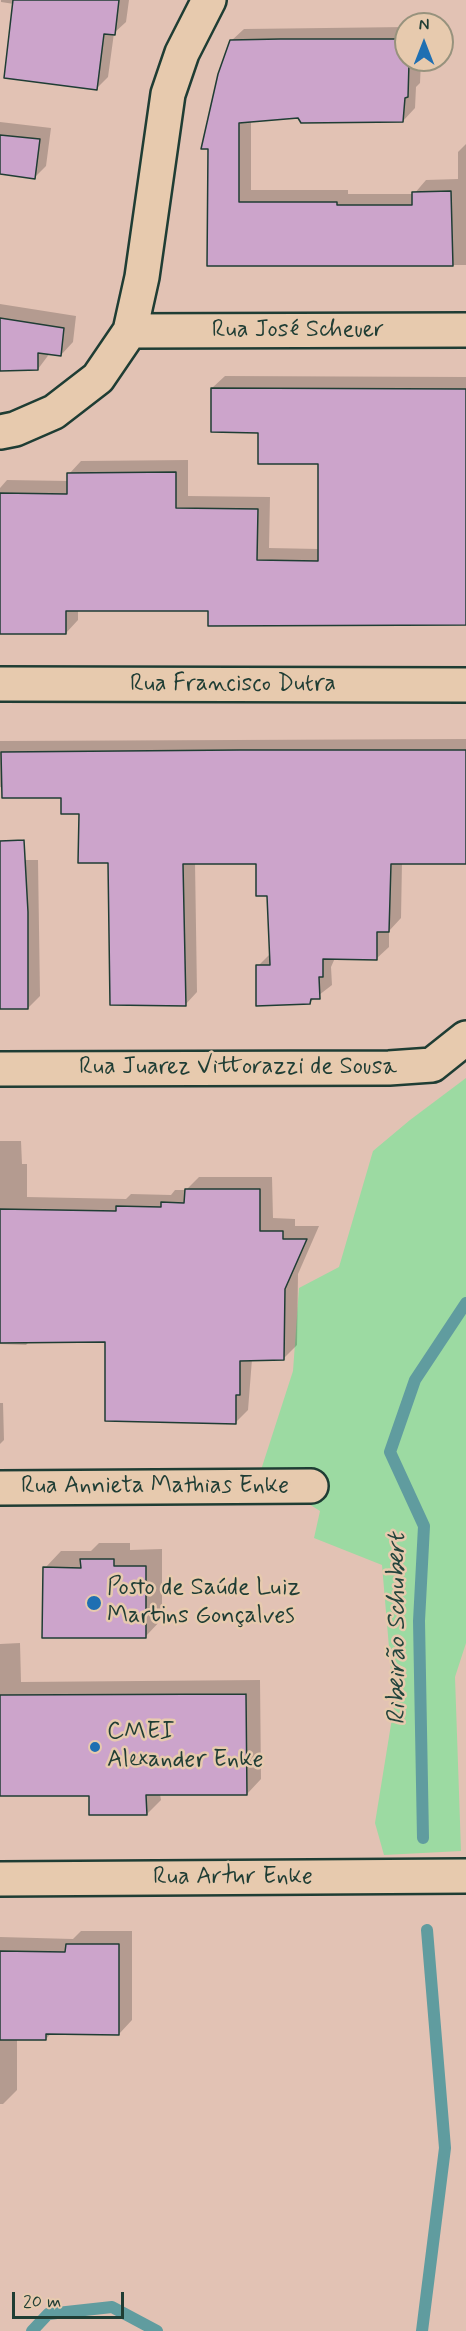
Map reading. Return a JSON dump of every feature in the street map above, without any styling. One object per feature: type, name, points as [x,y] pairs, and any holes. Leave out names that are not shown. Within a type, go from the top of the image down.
[{"type":"street","points":[[0,432],[15,429],[54,412],[89,385],[98,378],[130,331],[142,278],[168,94],[182,52],[209,0]]},
{"type":"street","name":"Rua José Scheuer","points":[[130,331],[466,330]]},
{"type":"street","name":"Rua Francisco Dutra","points":[[0,684],[466,685]]},
{"type":"street","name":"Rua Juarez Vittorazzi de Sousa","points":[[0,1069],[389,1068],[432,1065],[466,1038]]},
{"type":"street","name":"Rua Annieta Mathias Enke","points":[[0,1488],[311,1486]]},
{"type":"street","name":"Rua Artur Enke","points":[[0,1879],[466,1876]]},
{"type":"green space","points":[[466,1078],[466,1643],[455,1677],[461,1851],[384,1855],[375,1823],[394,1706],[382,1565],[314,1538],[320,1511],[260,1473],[293,1371],[299,1288],[339,1267],[373,1151]]},
{"type":"building","points":[[13,0],[119,0],[115,35],[104,34],[97,90],[4,78]]},
{"type":"building","points":[[394,39],[394,72],[409,72],[408,97],[405,98],[403,122],[301,123],[298,118],[239,123],[239,202],[412,205],[412,192],[451,191],[453,266],[207,266],[208,149],[201,149],[218,74],[230,40]]},
{"type":"building","points":[[0,135],[40,139],[35,179],[0,174]]},
{"type":"building","points":[[0,318],[64,328],[61,356],[38,353],[38,370],[0,371]]},
{"type":"building","points":[[211,388],[466,389],[466,625],[208,626],[208,611],[66,611],[66,634],[0,634],[0,493],[67,494],[67,473],[176,472],[176,508],[258,509],[257,560],[318,561],[318,464],[258,464],[258,433],[211,432]]},
{"type":"building","points":[[466,750],[466,864],[391,864],[389,932],[377,932],[377,960],[323,959],[323,977],[319,977],[320,999],[311,999],[310,1004],[256,1006],[256,965],[270,965],[267,896],[256,896],[256,864],[183,864],[186,1006],[110,1005],[108,863],[78,863],[79,814],[61,814],[61,798],[2,798],[1,752]]},
{"type":"building","points":[[24,840],[28,912],[28,1009],[0,1009],[0,841]]},
{"type":"building","points":[[185,1189],[260,1189],[260,1231],[283,1231],[283,1239],[307,1239],[285,1289],[284,1360],[240,1361],[240,1395],[236,1395],[236,1424],[105,1421],[105,1342],[0,1343],[0,1209],[116,1211],[116,1206],[161,1207],[161,1202],[184,1203]]},
{"type":"building","name":"Posto de Saúde Luiz Martins Gonçalves","points":[[80,1559],[114,1559],[114,1566],[146,1566],[146,1638],[42,1638],[43,1567],[81,1568]]},
{"type":"building","points":[[246,1694],[247,1795],[146,1795],[147,1815],[89,1815],[89,1796],[0,1796],[0,1695]]},
{"type":"building","points":[[66,1944],[119,1944],[119,2035],[46,2034],[46,2040],[0,2040],[0,1951],[65,1952]]},
{"type":"waterway","name":"Ribeirão Schubert","points":[[423,1838],[419,1621],[424,1526],[390,1452],[415,1380],[466,1303]]},
{"type":"waterway","name":"Ribeirão Schubert","points":[[422,2331],[445,2148],[427,1930]]},
{"type":"waterway","name":"Ribeirão Schubert","points":[[32,2331],[48,2314],[112,2307],[157,2331]]},
{"type":"place","name":"Posto de Saúde Luiz Martins Gonçalves","points":[[94,1603]]},
{"type":"place","name":"CMEI Alexander Enke","points":[[95,1747]]}]
